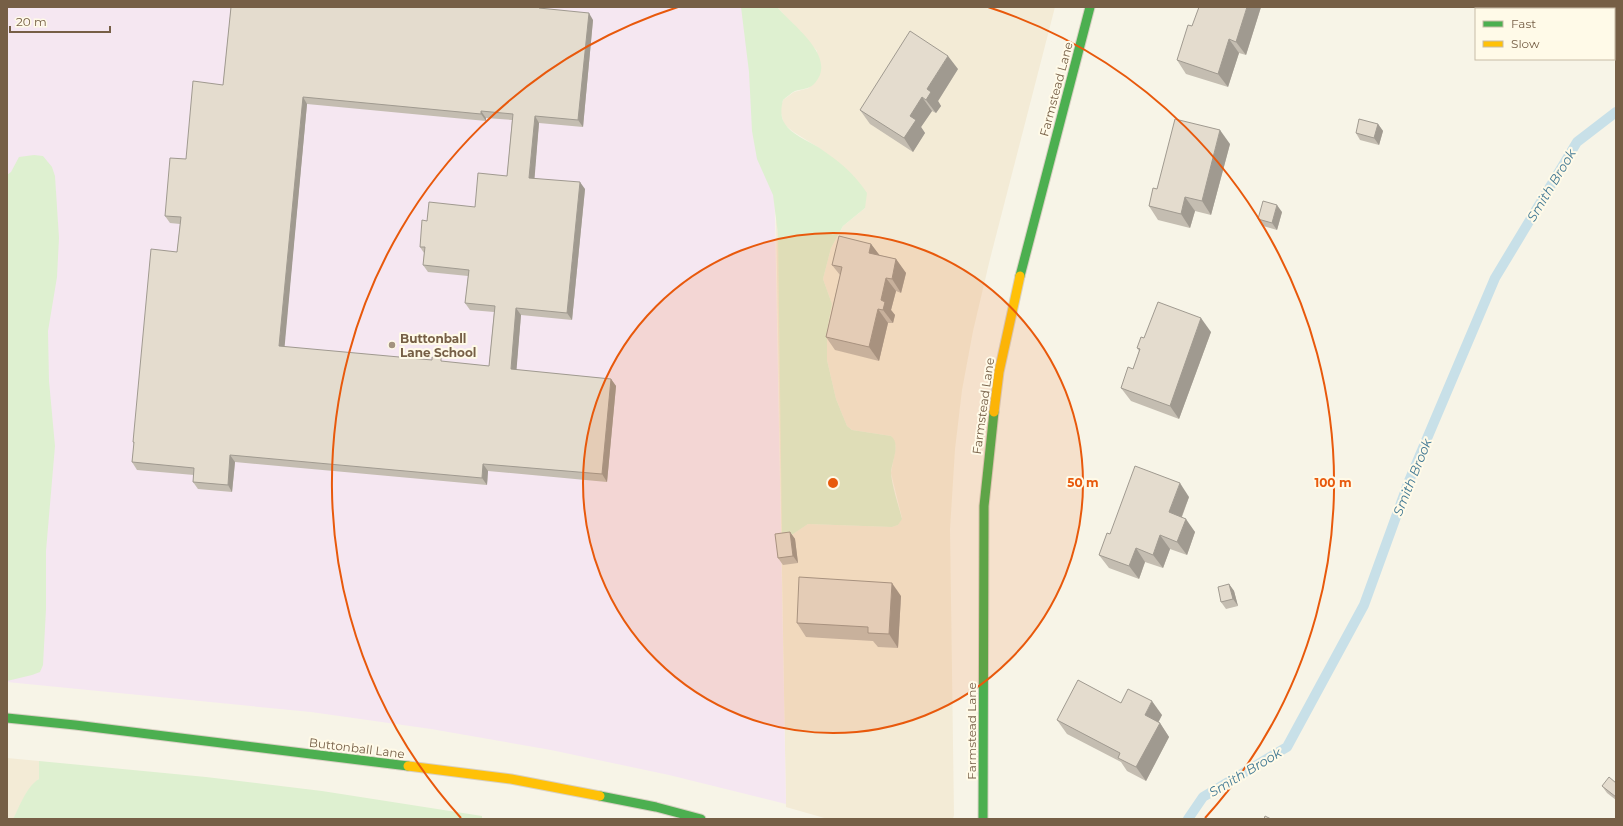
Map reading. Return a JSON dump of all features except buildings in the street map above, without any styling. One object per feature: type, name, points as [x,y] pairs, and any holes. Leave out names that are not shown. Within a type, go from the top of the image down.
[{"type":"street","name":"Farmstead Lane","points":[[983,819],[984,506],[989,446],[999,372],[1015,296],[1090,7]]},
{"type":"street","name":"Buttonball Lane","points":[[7,718],[75,725],[511,780],[656,807],[701,819]]},
{"type":"shaded area","name":"Buttonball Lane School","points":[[7,7],[771,7],[786,804],[669,775],[551,750],[431,729],[311,712],[7,682]]},
{"type":"shaded area","points":[[777,7],[1055,7],[990,259],[973,331],[962,390],[955,449],[950,529],[953,819],[828,819],[786,807],[776,212],[790,536],[808,524],[892,527],[898,525],[902,518],[891,473],[896,446],[891,436],[852,430],[847,426],[836,399],[827,360],[827,331],[832,304],[823,279],[831,248],[843,226],[865,208],[819,148],[792,131],[784,124],[780,110],[783,100],[794,92],[809,88],[817,51]]},
{"type":"shaded area","points":[[7,758],[39,761],[39,779],[27,792],[13,819],[7,819]]},
{"type":"green space","points":[[741,7],[777,7],[802,32],[817,52],[821,63],[821,73],[813,85],[795,91],[783,100],[781,109],[782,118],[791,131],[833,157],[845,167],[867,193],[865,208],[843,226],[831,248],[823,279],[832,304],[827,331],[827,360],[836,399],[847,426],[852,430],[891,436],[894,439],[896,448],[891,477],[902,519],[898,525],[892,527],[808,524],[790,536],[785,537],[782,533],[778,234],[773,195],[757,159],[752,131],[749,72]]},
{"type":"green space","points":[[34,155],[43,156],[52,167],[55,176],[59,238],[57,277],[48,331],[49,381],[55,446],[46,551],[46,609],[43,665],[40,672],[7,681],[7,175],[11,172],[19,157]]},
{"type":"green space","points":[[39,761],[206,777],[322,791],[482,816],[482,819],[13,819],[30,787],[39,779]]},
{"type":"waterway","name":"Smith Brook","points":[[1188,819],[1203,797],[1287,747],[1364,605],[1409,481],[1495,278],[1577,142],[1616,112]]},
{"type":"traffic: fast","points":[[1020,276],[1090,7]]},
{"type":"traffic: fast","points":[[983,819],[984,506],[994,412]]},
{"type":"traffic: fast","points":[[7,718],[408,766]]},
{"type":"traffic: fast","points":[[600,796],[656,807],[701,819]]},
{"type":"traffic: slow","points":[[994,412],[999,372],[1020,276]]},
{"type":"traffic: slow","points":[[408,766],[511,779],[600,796]]},
{"type":"place","name":"Buttonball Lane School","points":[[392,345]]}]
